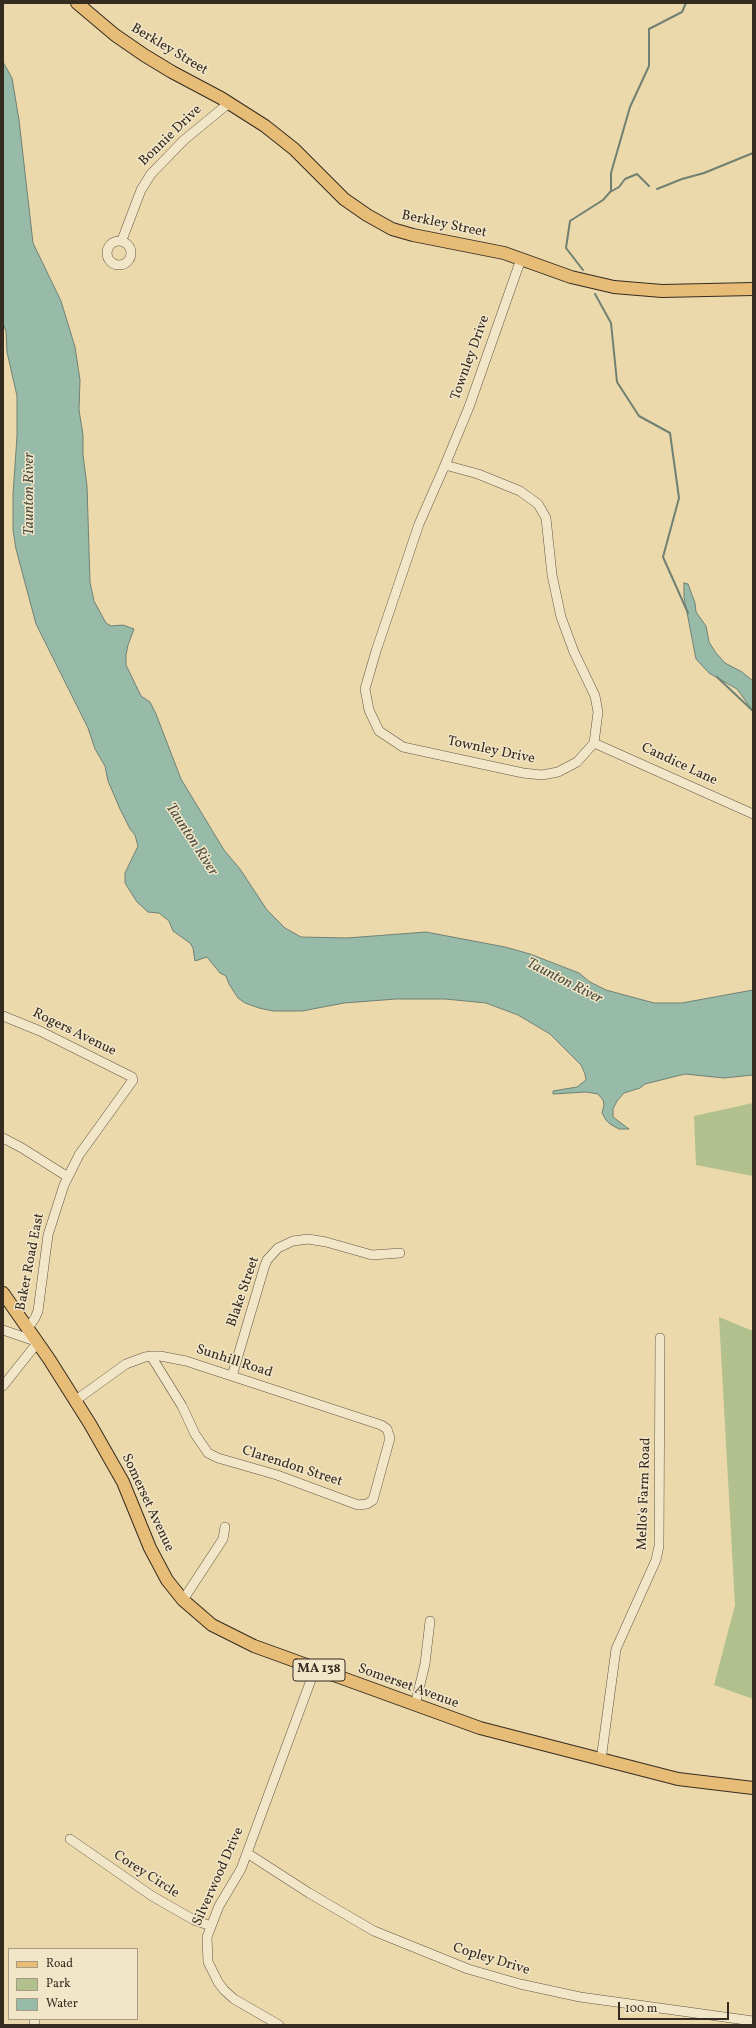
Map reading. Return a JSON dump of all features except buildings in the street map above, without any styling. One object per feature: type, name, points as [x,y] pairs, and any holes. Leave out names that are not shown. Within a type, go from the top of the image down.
[{"type":"main road","name":"Berkley Street","points":[[77,3],[104,26],[144,55],[229,103],[274,132],[294,149],[344,199],[383,225],[413,235],[487,249],[521,259],[568,276],[614,288],[662,291],[753,289]]},
{"type":"main road","name":"MA 138","points":[[3,1294],[38,1342]]},
{"type":"main road","name":"Somerset Avenue","points":[[38,1342],[76,1400],[123,1482],[160,1569],[183,1600],[202,1618],[225,1633],[315,1669],[499,1734],[678,1779],[753,1788]]},
{"type":"street","name":"Bonnie Drive","points":[[122,240],[141,190],[151,174],[184,140],[229,103]]},
{"type":"street","name":"Townley Drive","points":[[521,259],[466,413],[445,466],[419,524],[365,689],[368,707],[374,721],[385,736],[403,747],[534,774],[546,774],[568,768],[577,762],[594,743]]},
{"type":"street","points":[[445,466],[484,476],[515,489],[528,496],[542,509],[546,518],[552,575],[561,617],[597,704],[598,722],[594,743]]},
{"type":"street","name":"Candice Lane","points":[[594,743],[638,761],[753,814]]},
{"type":"street","name":"Rogers Avenue","points":[[3,1016],[40,1031],[132,1077]]},
{"type":"street","name":"Baker Road East","points":[[28,1328],[38,1311],[48,1235],[60,1196],[79,1155],[133,1080],[132,1077]]},
{"type":"street","points":[[3,1138],[33,1154],[68,1177]]},
{"type":"street","name":"Blake Street","points":[[232,1376],[264,1268],[267,1260],[278,1248],[293,1241],[308,1239],[326,1242],[372,1255],[400,1253]]},
{"type":"street","points":[[3,1330],[38,1342],[3,1386]]},
{"type":"street","name":"Mello's Farm Road","points":[[601,1760],[616,1649],[656,1560],[659,1546],[660,1338]]},
{"type":"street","name":"Sunhill Road","points":[[76,1400],[126,1364],[137,1359],[151,1356],[180,1359],[381,1425],[389,1431],[389,1442],[375,1497],[367,1504]]},
{"type":"street","name":"Clarendon Street","points":[[151,1356],[182,1406],[208,1453],[218,1458],[277,1475],[358,1505],[367,1504]]},
{"type":"street","points":[[183,1600],[223,1539],[225,1527]]},
{"type":"street","points":[[415,1705],[425,1664],[430,1621]]},
{"type":"street","name":"Silverwood Drive","points":[[279,2025],[234,1999],[218,1982],[208,1962],[207,1937],[219,1906],[241,1869],[315,1669]]},
{"type":"street","name":"Corey Circle","points":[[70,1839],[152,1896],[194,1920],[211,1926]]},
{"type":"street","name":"Copley Drive","points":[[247,1853],[314,1897],[374,1930],[468,1969],[503,1980],[580,1997],[753,2021]]},
{"type":"green space","points":[[753,1103],[753,1176],[696,1165],[694,1116]]},
{"type":"green space","points":[[719,1317],[753,1331],[753,1699],[714,1685],[735,1605]]},
{"type":"water","name":"Taunton River","points":[[3,62],[12,78],[19,120],[33,243],[61,301],[75,347],[80,380],[79,410],[83,435],[83,455],[87,486],[90,582],[94,601],[106,623],[111,626],[123,625],[134,629],[128,645],[126,665],[141,696],[150,702],[156,714],[181,779],[224,850],[240,869],[267,910],[285,928],[301,937],[347,938],[426,932],[505,947],[530,954],[579,973],[590,982],[606,990],[654,1003],[682,1003],[753,990],[753,1075],[724,1078],[685,1074],[645,1084],[640,1088],[624,1093],[617,1101],[613,1109],[613,1117],[629,1129],[619,1129],[606,1120],[602,1113],[604,1105],[603,1100],[598,1094],[586,1092],[553,1094],[553,1091],[577,1087],[586,1080],[585,1074],[581,1065],[550,1034],[518,1015],[486,1003],[445,999],[396,999],[344,1003],[302,1011],[273,1011],[259,1008],[245,1003],[238,998],[226,976],[220,973],[207,957],[195,961],[193,948],[190,943],[173,931],[169,921],[159,913],[148,912],[137,902],[125,883],[125,873],[138,846],[135,835],[130,829],[120,809],[108,781],[105,766],[95,749],[88,728],[36,624],[16,549],[13,530],[13,494],[17,436],[17,396],[7,352],[6,331],[3,324]]},
{"type":"water","points":[[684,583],[688,584],[695,603],[696,612],[706,626],[709,642],[716,653],[725,663],[742,672],[753,681],[753,711],[737,689],[709,673],[696,659],[684,597]]},
{"type":"waterway","points":[[583,270],[566,248],[570,221],[603,200],[611,191],[611,173],[630,107],[649,66],[649,29],[682,12],[686,3]]},
{"type":"waterway","points":[[657,189],[682,179],[704,173],[753,153]]},
{"type":"waterway","points":[[612,191],[619,187],[625,179],[637,174],[649,186]]},
{"type":"waterway","points":[[595,294],[611,323],[617,382],[639,416],[670,433],[679,498],[663,557],[688,613]]},
{"type":"waterway","points":[[717,677],[753,711]]}]
